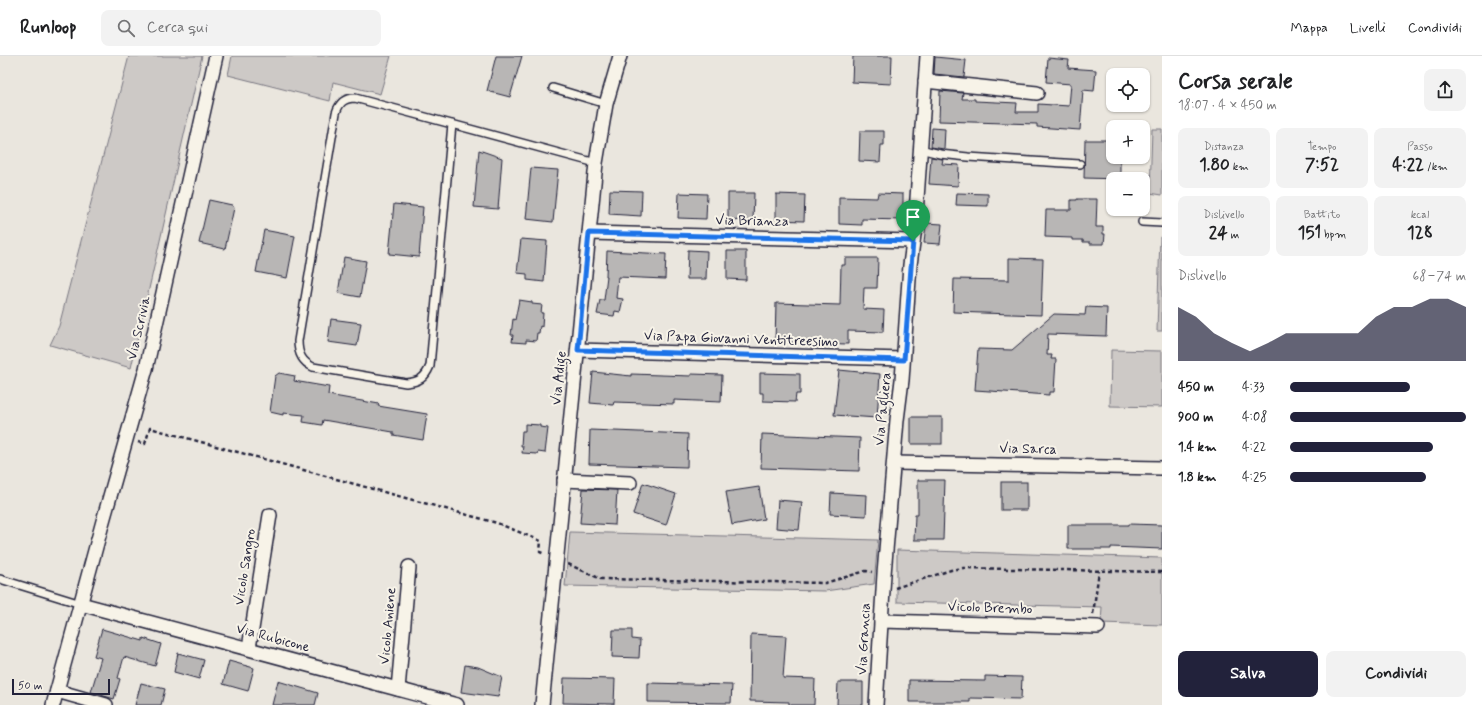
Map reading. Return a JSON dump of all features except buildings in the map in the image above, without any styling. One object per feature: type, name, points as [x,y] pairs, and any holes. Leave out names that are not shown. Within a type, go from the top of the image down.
[{"type":"street","name":"Via Scrivia","points":[[53,705],[146,369],[216,56]]},
{"type":"street","name":"Via Adige","points":[[542,705],[596,164],[606,104],[620,56]]},
{"type":"street","name":"Via Pagliera","points":[[880,573],[894,463],[904,360],[927,56]]},
{"type":"street","points":[[925,81],[1038,93]]},
{"type":"street","name":"Via Brianza","points":[[589,233],[913,241]]},
{"type":"street","name":"Via Papa Giovanni Ventitreesimo","points":[[578,350],[904,360]]},
{"type":"street","name":"Via Sarca","points":[[894,463],[1162,468]]},
{"type":"street","points":[[564,480],[630,483]]},
{"type":"street","name":"Vicolo Sangro","points":[[249,648],[270,516]]},
{"type":"street","name":"Vicolo Aniene","points":[[398,689],[410,567]]},
{"type":"street","name":"Via Grancia","points":[[876,705],[881,621],[880,573]]},
{"type":"street","name":"Via Rubicone","points":[[81,604],[457,705]]},
{"type":"street","name":"Vicolo Brembo","points":[[881,621],[1095,627]]},
{"type":"street","points":[[57,691],[106,705]]},
{"type":"lane","points":[[553,88],[606,104]]},
{"type":"lane","points":[[452,124],[430,366],[428,370],[420,380],[406,382],[321,368],[307,364],[300,354],[298,341],[336,113],[340,103],[350,98],[356,98],[452,124],[596,164]]},
{"type":"lane","points":[[920,149],[940,154],[968,157],[1080,164]]},
{"type":"lane","points":[[1142,222],[1162,223]]},
{"type":"lane","points":[[0,580],[81,604]]},
{"type":"path","points":[[134,441],[145,444],[150,428],[497,523],[541,541],[540,552],[546,555]]},
{"type":"path","points":[[566,563],[601,579],[825,583],[866,571],[880,573]]},
{"type":"path","points":[[893,588],[962,568],[1162,572]]},
{"type":"path","points":[[1095,627],[1099,571]]},
{"type":"shaded area","points":[[129,56],[202,56],[131,368],[50,345],[59,326]]},
{"type":"shaded area","points":[[232,56],[391,56],[380,94],[333,82],[330,101],[228,75]]},
{"type":"shaded area","points":[[1152,129],[1162,129],[1162,195],[1150,193]]},
{"type":"shaded area","points":[[1160,237],[1162,237],[1162,331],[1157,331]]},
{"type":"shaded area","points":[[1111,350],[1162,351],[1162,407],[1110,406]]},
{"type":"shaded area","points":[[570,532],[878,540],[874,584],[825,591],[565,586]]},
{"type":"shaded area","points":[[897,550],[1162,558],[1162,625],[1101,623],[1102,607],[897,602]]},
{"type":"route","points":[[589,233],[913,241],[905,328],[904,360],[578,350],[589,233]]}]
